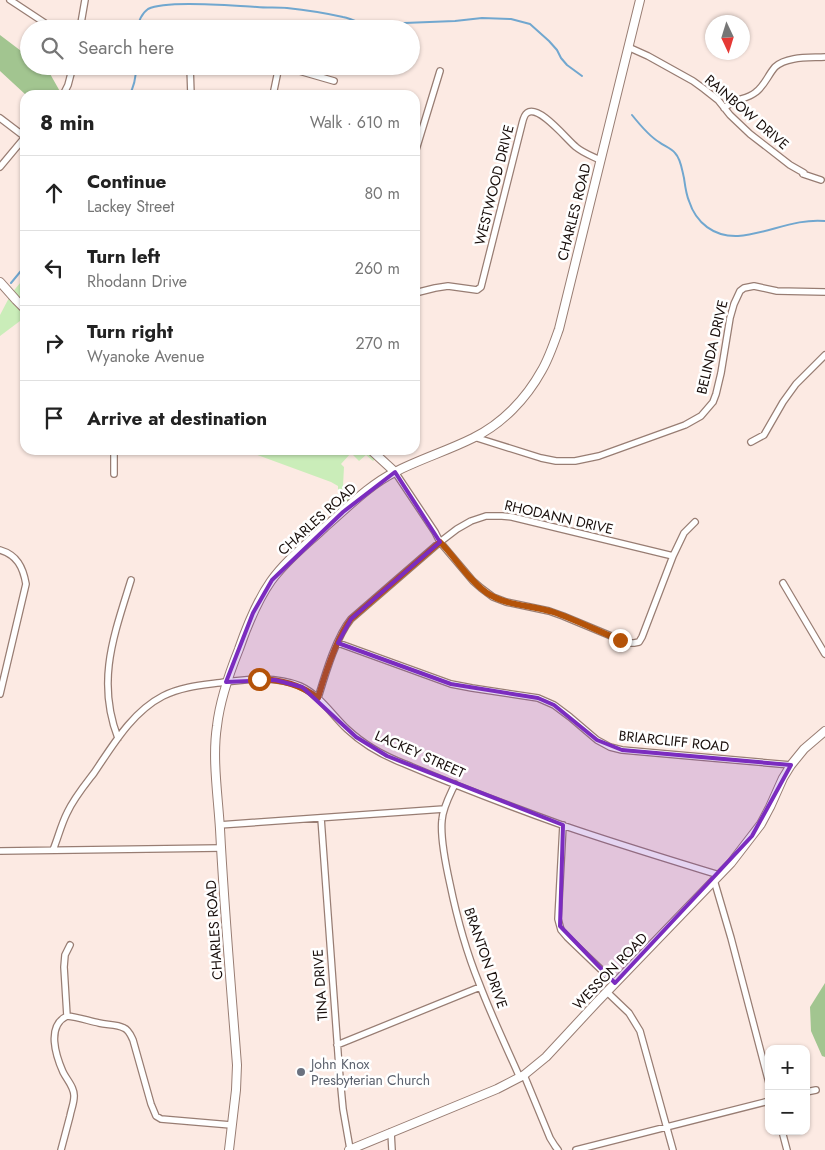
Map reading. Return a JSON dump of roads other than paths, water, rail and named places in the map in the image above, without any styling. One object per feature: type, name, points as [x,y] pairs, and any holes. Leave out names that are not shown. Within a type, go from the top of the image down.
[{"type":"street","points":[[10,0],[40,20]]},
{"type":"street","points":[[82,20],[86,0]]},
{"type":"street","name":"CHARLES ROAD","points":[[229,1150],[236,1090],[236,1065],[216,769],[216,729],[226,682],[253,613],[263,594],[272,580],[297,552],[385,477],[474,438],[495,425],[519,402],[536,380],[559,329],[640,0]]},
{"type":"street","name":"RAINBOW DRIVE","points":[[628,47],[693,81],[712,96],[750,134],[790,165],[808,176],[821,180]]},
{"type":"street","points":[[724,108],[736,100],[755,93],[763,86],[776,66],[797,59],[825,57]]},
{"type":"street","points":[[420,137],[440,71]]},
{"type":"street","points":[[66,90],[71,75]]},
{"type":"street","points":[[190,75],[190,90]]},
{"type":"street","points":[[274,90],[278,75]]},
{"type":"street","points":[[312,75],[334,81]]},
{"type":"street","name":"WESTWOOD DRIVE","points":[[420,292],[448,286],[477,290],[481,287],[524,116],[527,113],[536,112],[541,115],[560,130],[575,146],[600,160]]},
{"type":"street","points":[[0,118],[20,133]]},
{"type":"street","points":[[0,167],[20,143]]},
{"type":"street","points":[[0,282],[20,304]]},
{"type":"street","name":"BELINDA DRIVE","points":[[474,438],[541,458],[565,461],[599,456],[693,421],[707,410],[719,385],[734,304],[740,291],[754,286],[776,291],[825,292]]},
{"type":"street","points":[[751,442],[764,435],[796,384],[825,355]]},
{"type":"street","points":[[114,455],[114,474]]},
{"type":"street","points":[[376,455],[395,472],[440,542],[481,588],[493,597],[506,602],[556,613],[620,640],[634,643],[639,642],[642,637],[673,556],[684,533],[696,522]]},
{"type":"street","name":"RHODANN DRIVE","points":[[318,698],[338,643],[351,619],[440,542],[471,521],[486,516],[512,517],[673,556]]},
{"type":"street","points":[[0,550],[16,558],[24,573],[26,584],[0,694]]},
{"type":"street","points":[[118,738],[109,704],[108,671],[112,646],[131,580]]},
{"type":"street","points":[[783,583],[825,654]]},
{"type":"street","name":"BRIARCLIFF ROAD","points":[[338,643],[452,684],[538,698],[554,705],[570,716],[597,740],[622,750],[791,765]]},
{"type":"street","name":"LACKEY STREET","points":[[53,850],[70,808],[118,738],[150,704],[164,696],[193,686],[260,679],[290,682],[302,687],[318,698],[346,728],[366,744],[404,764],[563,825],[716,878]]},
{"type":"street","name":"WESSON ROAD","points":[[350,1150],[497,1089],[522,1076],[546,1057],[745,846],[761,824],[791,765],[804,749],[825,732]]},
{"type":"street","name":"BRANTON DRIVE","points":[[455,784],[444,808],[442,834],[448,877],[461,931],[480,986],[550,1138],[558,1150]]},
{"type":"street","points":[[219,825],[444,808]]},
{"type":"street","name":"TINA DRIVE","points":[[321,818],[337,1045],[343,1109],[350,1150]]},
{"type":"street","points":[[563,825],[558,919],[560,926],[567,937],[615,983]]},
{"type":"street","points":[[0,851],[221,848]]},
{"type":"street","points":[[716,878],[765,1068]]},
{"type":"street","points":[[67,1016],[64,967],[65,955],[70,945]]},
{"type":"street","points":[[337,1045],[480,986]]},
{"type":"street","points":[[607,992],[629,1013],[637,1025],[644,1042],[673,1150]]},
{"type":"street","points":[[61,1150],[74,1095],[58,1060],[55,1036],[58,1023],[67,1016],[75,1016],[127,1030],[133,1040],[156,1116],[161,1119],[232,1125]]},
{"type":"street","points":[[810,1091],[816,1090]]},
{"type":"street","points":[[576,1150],[765,1102]]},
{"type":"street","points":[[391,1132],[392,1150]]},
{"type":"street","points":[[783,1135],[788,1150]]},
{"type":"waterway","points":[[140,20],[148,9],[157,6],[184,4],[283,8],[322,13],[351,20]]},
{"type":"waterway","points":[[420,22],[482,18],[511,19],[530,24],[549,41],[567,65],[582,76]]},
{"type":"waterway","points":[[132,90],[136,75]]},
{"type":"waterway","points":[[632,115],[652,137],[677,155],[692,209],[701,222],[714,231],[729,236],[738,236],[803,222],[825,221]]},
{"type":"waterway","points":[[11,283],[20,272]]},
{"type":"place","name":"John Knox Presbyterian Church","points":[[301,1072]]}]
